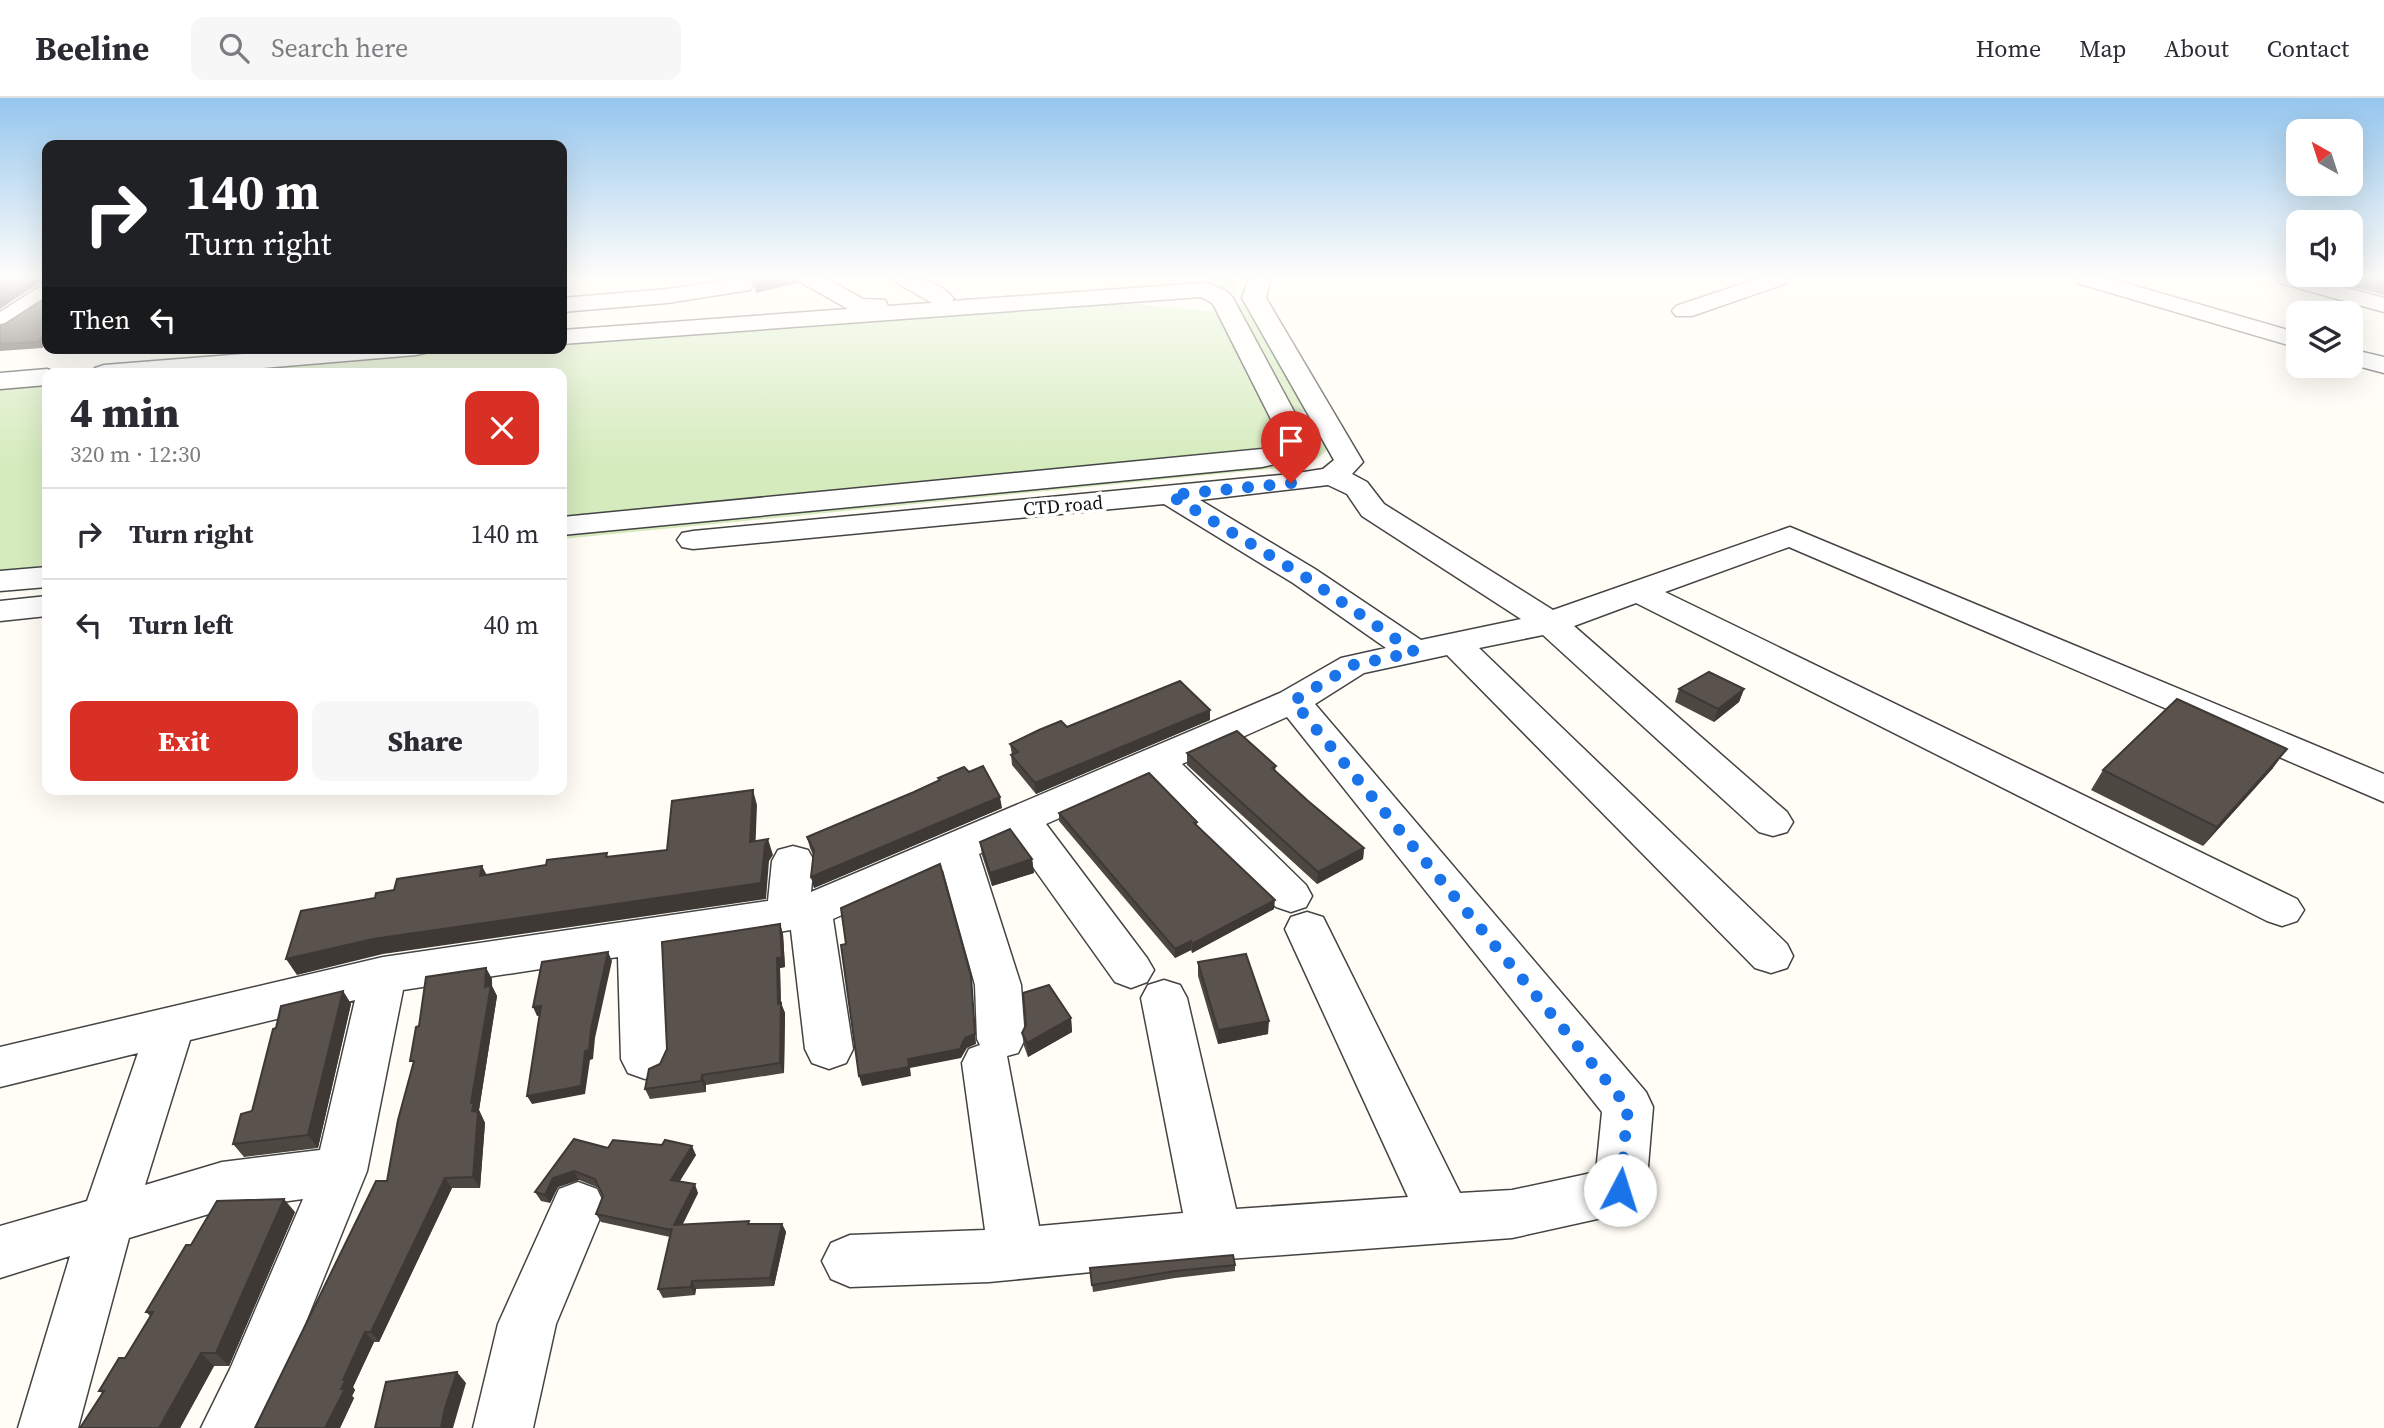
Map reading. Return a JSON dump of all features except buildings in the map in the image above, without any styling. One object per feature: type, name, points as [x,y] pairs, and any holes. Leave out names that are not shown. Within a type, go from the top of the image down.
[{"type":"street","points":[[567,525],[1287,453],[1298,445],[1297,440],[1247,340]]},
{"type":"street","points":[[1278,340],[1349,462],[1332,476],[1357,488],[1373,510],[1550,623],[1773,822]]},
{"type":"street","points":[[166,368],[341,354]]},
{"type":"street","points":[[2363,359],[2384,365]]},
{"type":"street","points":[[0,381],[42,377]]},
{"type":"street","name":"CTD road","points":[[567,553],[1291,483],[1332,476]]},
{"type":"street","points":[[1170,495],[1304,576],[1415,652]]},
{"type":"street","points":[[0,1067],[383,975],[547,948],[799,913],[1157,762],[1293,701],[1353,665],[1550,623],[1790,536],[2384,789]]},
{"type":"street","points":[[0,581],[42,577]]},
{"type":"street","points":[[1637,590],[2282,910]]},
{"type":"street","points":[[0,611],[42,607]]},
{"type":"street","points":[[1454,643],[1771,956]]},
{"type":"street","points":[[850,1261],[1016,1254],[1215,1235],[1512,1214],[1620,1190],[1628,1107],[1293,701]]},
{"type":"street","points":[[1157,762],[1299,913],[1445,1219]]},
{"type":"street","points":[[1021,821],[1148,984],[1215,1235]]},
{"type":"street","points":[[956,848],[980,919],[998,985],[993,1051],[1016,1254]]},
{"type":"street","points":[[793,861],[799,913],[829,1049]]},
{"type":"street","points":[[640,937],[645,1059]]},
{"type":"street","points":[[231,1428],[251,1390],[341,1171],[383,975]]},
{"type":"street","points":[[48,1428],[108,1218],[171,1026]]},
{"type":"street","points":[[0,1252],[222,1186],[341,1171]]},
{"type":"street","points":[[503,1428],[527,1324],[578,1206]]},
{"type":"green space","points":[[567,340],[1235,340],[1290,447],[955,484],[567,522],[567,368],[206,368],[384,354],[567,354]]},
{"type":"green space","points":[[1247,340],[1266,340],[1307,411],[1297,413],[1314,422],[1331,447],[1309,465],[567,539],[567,528],[1270,459],[1293,454]]},
{"type":"green space","points":[[42,380],[42,573],[0,577],[0,384]]},
{"type":"route","points":[[1291,483],[1170,495],[1304,576],[1415,652],[1353,665],[1293,701],[1628,1107],[1620,1190]]}]
